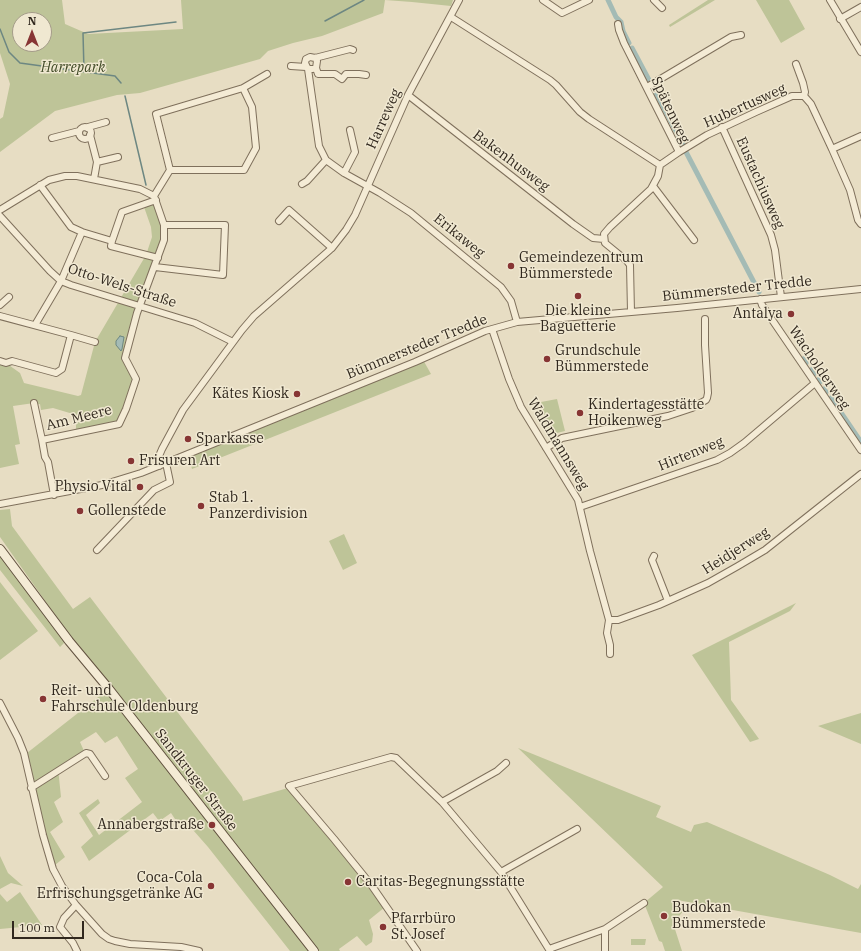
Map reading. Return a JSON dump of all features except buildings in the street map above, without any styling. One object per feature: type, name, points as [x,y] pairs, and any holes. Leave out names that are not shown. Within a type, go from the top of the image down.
[{"type":"street","name":"Harreweg","points":[[159,466],[159,456],[162,449],[183,410],[233,342],[254,316],[332,248],[355,215],[408,95],[459,0]]},
{"type":"street","points":[[543,0],[562,13],[589,0]]},
{"type":"street","points":[[654,0],[662,8]]},
{"type":"street","points":[[830,0],[861,52]]},
{"type":"street","points":[[840,19],[861,7]]},
{"type":"street","points":[[451,17],[550,80],[576,108],[589,119],[660,165],[658,176],[653,186],[604,234],[605,243],[627,261],[632,270],[631,312]]},
{"type":"street","name":"Spätenweg","points":[[618,24],[624,43],[679,152],[660,165]]},
{"type":"street","points":[[647,87],[731,37],[742,35]]},
{"type":"street","points":[[302,184],[307,181],[326,160],[319,146],[305,63],[306,59],[350,49],[354,50]]},
{"type":"street","points":[[315,58],[317,61],[316,68],[318,74],[335,74],[342,79],[346,74],[366,75]]},
{"type":"street","points":[[796,64],[803,83],[805,92],[804,96]]},
{"type":"street","points":[[291,66],[307,68],[310,70],[316,68]]},
{"type":"street","points":[[158,258],[111,246],[122,212],[155,198],[170,170],[156,114],[243,88],[267,74]]},
{"type":"street","points":[[170,170],[244,170],[256,148],[252,107],[243,88]]},
{"type":"street","name":"Bakenhusweg","points":[[408,95],[573,224],[594,238],[604,239]]},
{"type":"street","name":"Hubertusweg","points":[[679,152],[722,127],[792,96],[804,96],[810,104],[832,149],[850,190],[858,220],[861,224]]},
{"type":"street","points":[[52,138],[79,131],[83,128],[87,128],[88,126],[106,122]]},
{"type":"street","name":"Eustachiusweg","points":[[722,127],[771,235],[775,250],[781,297]]},
{"type":"street","points":[[87,128],[90,130],[97,162],[94,179]]},
{"type":"street","points":[[344,173],[354,152],[350,130]]},
{"type":"street","points":[[79,131],[79,135],[82,139],[86,139],[90,135]]},
{"type":"street","points":[[832,149],[861,136]]},
{"type":"street","points":[[97,162],[118,157]]},
{"type":"street","name":"Erikaweg","points":[[326,160],[344,173],[411,213],[501,287],[511,301],[516,322]]},
{"type":"street","points":[[0,210],[49,180],[64,176],[77,176],[140,189],[155,198],[164,226],[164,240],[139,306]]},
{"type":"street","points":[[40,185],[71,227],[112,241]]},
{"type":"street","points":[[653,186],[694,240]]},
{"type":"street","points":[[278,221],[289,210],[332,248]]},
{"type":"street","name":"Otto-Wels-Straße","points":[[1,219],[61,281],[195,323],[233,342]]},
{"type":"street","points":[[155,267],[223,275],[225,225],[164,226]]},
{"type":"street","points":[[35,325],[61,281],[82,232]]},
{"type":"street","name":"Bümmersteder Tredde","points":[[0,504],[102,485],[141,473],[492,329],[516,322],[861,289]]},
{"type":"street","points":[[0,305],[9,297]]},
{"type":"street","name":"Wacholderweg","points":[[760,299],[762,305],[861,450]]},
{"type":"street","name":"Am Meere","points":[[42,440],[120,424],[136,379],[125,358],[139,306]]},
{"type":"street","points":[[0,316],[95,342]]},
{"type":"street","points":[[546,448],[562,438],[672,415],[692,408],[706,400],[708,398],[708,393],[705,319]]},
{"type":"street","name":"Waldmannsweg","points":[[492,329],[516,396],[526,416],[574,492],[580,507],[590,551],[610,620]]},
{"type":"street","points":[[0,362],[6,363],[12,361],[56,373],[62,370],[71,336]]},
{"type":"street","name":"Hirtenweg","points":[[580,507],[717,460],[744,443],[815,382]]},
{"type":"street","name":"Am Meere","points":[[34,403],[54,495]]},
{"type":"street","points":[[97,550],[154,490],[170,482],[166,463]]},
{"type":"street","name":"Heidjerweg","points":[[610,620],[618,620],[668,601],[708,583],[765,550],[861,474]]},
{"type":"street","name":"Sandkruger Straße","points":[[0,549],[69,641],[109,689],[314,951]]},
{"type":"street","points":[[654,556],[652,560],[668,601]]},
{"type":"street","points":[[610,620],[607,633],[610,645],[610,654]]},
{"type":"street","points":[[0,703],[24,753],[31,788],[53,869],[62,886],[76,905],[102,934],[115,942],[187,948],[200,951]]},
{"type":"street","points":[[31,788],[88,753],[90,746]]},
{"type":"street","points":[[88,753],[105,776]]},
{"type":"street","points":[[418,951],[372,886],[289,786],[391,757],[396,758],[442,802],[501,872],[550,950],[605,929],[644,903]]},
{"type":"street","points":[[442,802],[496,771],[506,763]]},
{"type":"street","points":[[501,872],[577,829]]},
{"type":"street","points":[[76,905],[64,918],[60,927],[73,943],[77,951]]},
{"type":"street","points":[[605,929],[606,951]]},
{"type":"green space","name":"Harrepark","points":[[0,0],[62,0],[65,24],[88,34],[183,29],[181,0],[385,0],[383,13],[322,36],[268,51],[260,59],[140,93],[117,95],[55,111],[0,152],[0,119],[3,117],[10,84],[0,53]]},
{"type":"green space","points":[[385,0],[453,0],[451,6]]},
{"type":"green space","points":[[708,0],[715,0],[670,27],[669,25]]},
{"type":"green space","points":[[756,0],[789,0],[805,29],[781,43]]},
{"type":"green space","points":[[156,200],[164,240],[125,358],[136,379],[119,424],[76,434],[76,425],[73,414],[53,408],[41,410],[40,404],[35,405],[34,403],[13,406],[20,444],[15,445],[19,464],[0,468],[0,361],[6,363],[20,373],[24,383],[78,396],[81,395],[95,342],[146,255],[152,237],[151,227],[143,204]]},
{"type":"green space","points":[[422,358],[431,374],[192,469],[188,453]]},
{"type":"green space","points":[[557,399],[565,431],[549,435],[541,402]]},
{"type":"green space","points":[[10,509],[12,526],[73,609],[90,597],[242,797],[243,801],[288,788],[385,907],[369,920],[373,934],[372,942],[366,946],[357,936],[339,949],[340,951],[290,951],[208,847],[186,822],[175,819],[171,813],[161,820],[167,829],[166,830],[153,813],[89,861],[81,847],[93,836],[79,813],[98,799],[100,803],[86,815],[99,835],[142,802],[125,778],[138,769],[117,736],[105,743],[96,732],[80,742],[84,751],[58,768],[61,797],[54,802],[63,822],[50,832],[65,857],[55,865],[45,832],[27,753],[106,691],[72,639],[0,537],[0,510]]},
{"type":"green space","points":[[344,534],[357,563],[343,570],[329,541]]},
{"type":"green space","points":[[0,555],[65,642],[60,647],[0,570]]},
{"type":"green space","points":[[0,582],[38,631],[0,660]]},
{"type":"green space","points":[[796,603],[790,611],[729,642],[731,700],[759,739],[750,742],[692,655]]},
{"type":"green space","points":[[861,713],[861,744],[818,726]]},
{"type":"green space","points":[[518,748],[661,806],[656,817],[691,832],[694,825],[707,822],[830,875],[858,889],[861,884],[861,933],[677,900],[686,908],[673,923],[682,951],[665,951],[662,942],[659,941],[644,903],[663,887]]},
{"type":"green space","points":[[0,856],[8,873],[23,886],[11,883],[0,889]]},
{"type":"green space","points":[[20,892],[42,925],[0,929],[0,894],[7,902]]},
{"type":"green space","points":[[631,939],[646,939],[645,945],[631,945]]},
{"type":"water","points":[[120,336],[124,337],[121,351],[116,345],[116,341]]},
{"type":"waterway","points":[[325,21],[364,0]]},
{"type":"waterway","points":[[608,0],[616,17],[621,22],[623,31],[629,43]]},
{"type":"waterway","points":[[84,71],[83,33],[176,22]]},
{"type":"waterway","points":[[0,29],[9,52],[20,63],[115,76],[121,83]]},
{"type":"waterway","points":[[632,48],[649,80]]},
{"type":"waterway","points":[[653,87],[684,146]]},
{"type":"waterway","points":[[125,96],[146,185]]},
{"type":"waterway","points":[[686,152],[759,292]]},
{"type":"waterway","points":[[803,359],[806,363]]},
{"type":"waterway","points":[[811,370],[814,374]]},
{"type":"waterway","points":[[831,398],[861,442]]},
{"type":"place","name":"Gemeindezentrum Bümmerstede","points":[[511,266]]},
{"type":"place","name":"Die kleine Baguetterie","points":[[578,296]]},
{"type":"place","name":"Antalya","points":[[791,314]]},
{"type":"place","name":"Grundschule Bümmerstede","points":[[547,359]]},
{"type":"place","name":"Kätes Kiosk","points":[[297,394]]},
{"type":"place","name":"Kindertagesstätte Hoikenweg","points":[[580,413]]},
{"type":"place","name":"Sparkasse","points":[[188,439]]},
{"type":"place","name":"Frisuren Art","points":[[131,461]]},
{"type":"place","name":"Physio Vital","points":[[140,487]]},
{"type":"place","name":"Stab 1. Panzerdivision","points":[[201,506]]},
{"type":"place","name":"Gollenstede","points":[[80,511]]},
{"type":"place","name":"Reit- und Fahrschule Oldenburg","points":[[43,699]]},
{"type":"place","name":"Annabergstraße","points":[[212,825]]},
{"type":"place","name":"Caritas-Begegnungsstätte","points":[[348,882]]},
{"type":"place","name":"Coca-Cola Erfrischungsgetränke AG","points":[[211,886]]},
{"type":"place","name":"Budokan Bümmerstede","points":[[664,916]]},
{"type":"place","name":"Pfarrbüro St. Josef","points":[[383,927]]}]
